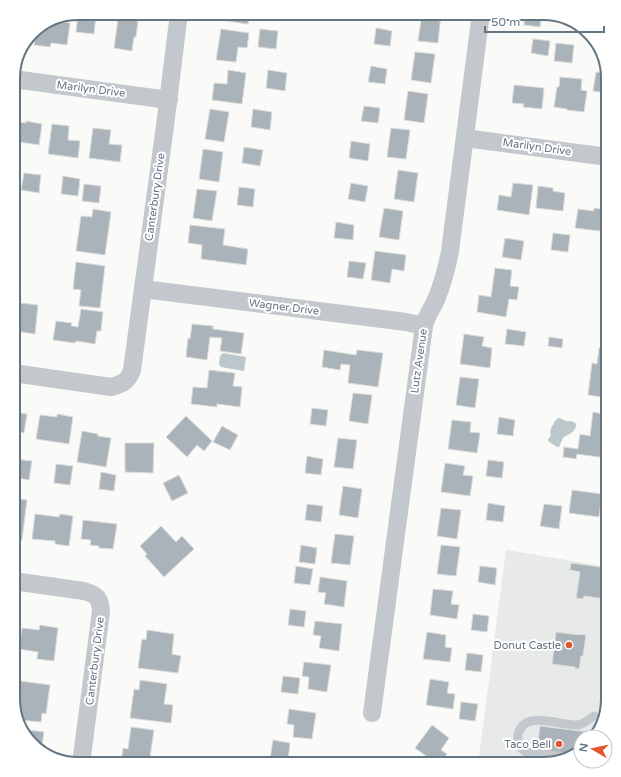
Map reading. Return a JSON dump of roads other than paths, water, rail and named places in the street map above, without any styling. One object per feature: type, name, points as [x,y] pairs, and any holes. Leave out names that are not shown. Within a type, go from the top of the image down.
[{"type":"street","name":"Canterbury Drive","points":[[20,374],[111,387],[120,385],[130,376],[179,20]]},
{"type":"street","name":"Lutz Avenue","points":[[372,713],[424,326],[427,316],[436,300],[448,264],[480,20]]},
{"type":"street","name":"Marilyn Drive","points":[[20,80],[169,100]]},
{"type":"street","name":"Marilyn Drive","points":[[465,138],[601,156]]},
{"type":"street","name":"Wagner Drive","points":[[143,289],[406,322],[424,326]]},
{"type":"street","name":"Canterbury Drive","points":[[20,582],[84,591],[97,597],[100,603],[101,611],[82,757]]},
{"type":"lane","points":[[555,756],[526,752],[523,750],[518,739],[521,726],[530,720],[577,725],[586,722],[594,716]]},
{"type":"place","name":"Donut Castle","points":[[569,645]]},
{"type":"place","name":"Taco Bell","points":[[559,744]]}]
